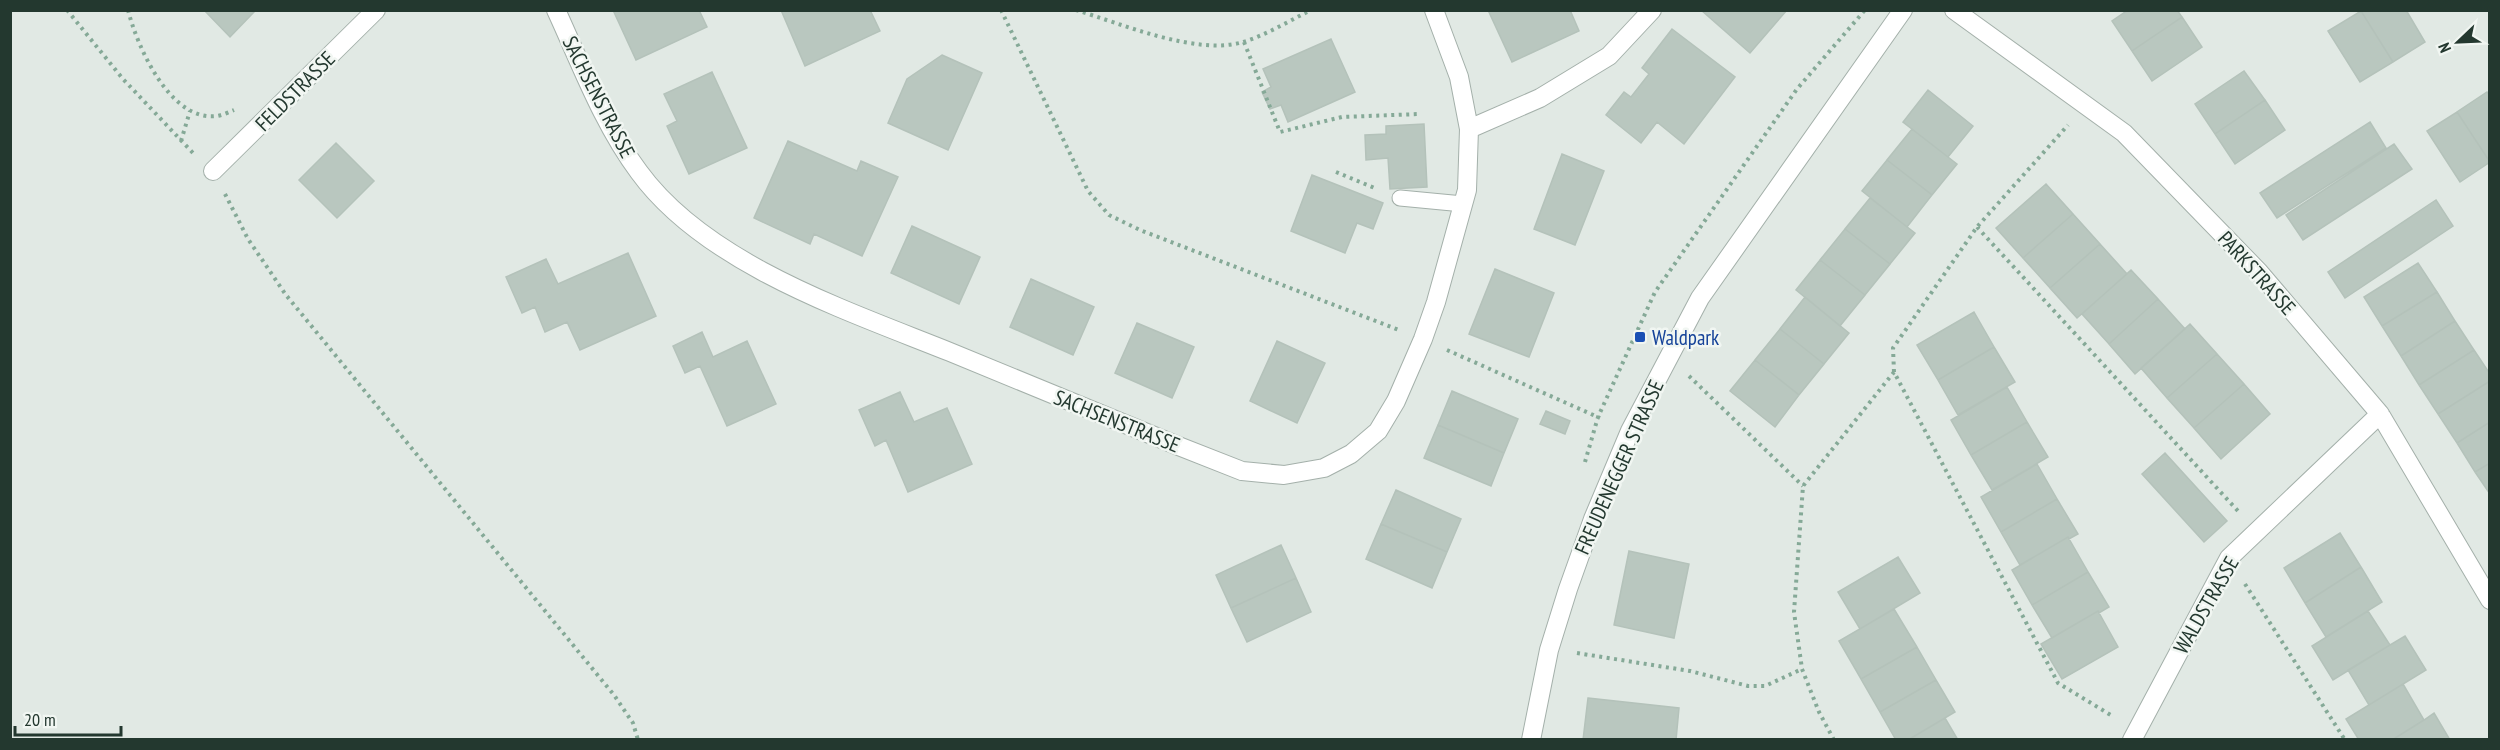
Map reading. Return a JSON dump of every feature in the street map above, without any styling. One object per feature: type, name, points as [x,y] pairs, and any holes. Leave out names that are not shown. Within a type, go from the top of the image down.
[{"type":"street","name":"FELDSTRASSE","points":[[213,171],[376,10]]},
{"type":"street","name":"SACHSENSTRASSE","points":[[556,10],[606,117],[639,172],[669,206],[722,248],[804,293],[1242,471],[1284,475],[1324,468],[1351,454],[1378,430],[1396,401],[1423,339],[1436,302],[1467,190],[1469,129],[1459,77],[1434,10]]},
{"type":"street","points":[[1469,129],[1540,98],[1609,56],[1652,10]]},
{"type":"street","name":"FREUDENEGGER STRASSE","points":[[1531,740],[1549,650],[1593,519],[1630,431],[1701,298],[1903,10]]},
{"type":"street","name":"PARKSTRASSE","points":[[1954,10],[2124,133],[2259,272],[2380,414],[2490,600]]},
{"type":"street","name":"WALDSTRASSE","points":[[2135,735],[2229,558],[2380,414]]},
{"type":"lane","points":[[1400,198],[1463,204]]},
{"type":"path","points":[[67,10],[123,78],[181,142],[213,171],[248,239],[286,295],[614,695],[633,723],[638,740]]},
{"type":"path","points":[[129,10],[134,35],[166,91],[190,111],[215,116],[238,108]]},
{"type":"path","points":[[1001,10],[1088,191],[1109,215],[1140,230],[1423,339],[1630,431]]},
{"type":"path","points":[[1076,10],[1188,44],[1223,46],[1244,42],[1311,10]]},
{"type":"path","points":[[1244,42],[1280,132],[1342,117],[1419,114]]},
{"type":"path","points":[[2086,105],[1977,227],[1893,348],[1894,372],[2058,683],[2135,735]]},
{"type":"path","points":[[181,142],[190,111]]},
{"type":"path","points":[[1336,172],[1400,198]]},
{"type":"path","points":[[1977,227],[2257,532]]},
{"type":"path","points":[[1669,356],[1803,486]]},
{"type":"path","points":[[1834,740],[1819,712],[1802,669],[1794,612],[1803,486],[1894,372]]},
{"type":"path","points":[[2229,558],[2345,740]]},
{"type":"path","points":[[1549,650],[1690,671],[1748,686],[1765,686],[1802,669]]},
{"type":"building","points":[[204,10],[256,10],[230,37]]},
{"type":"building","points":[[613,10],[699,10],[707,27],[636,60]]},
{"type":"building","points":[[781,10],[870,10],[880,31],[805,66]]},
{"type":"building","points":[[1488,10],[1570,10],[1579,31],[1512,62]]},
{"type":"building","points":[[1701,10],[1787,10],[1750,53]]},
{"type":"building","points":[[2128,10],[2177,10],[2182,17],[2132,51],[2112,21]]},
{"type":"building","points":[[2406,10],[2425,42],[2393,62],[2361,11]]},
{"type":"building","points":[[2361,11],[2393,62],[2360,82],[2328,31]]},
{"type":"building","points":[[2182,17],[2202,47],[2152,81],[2132,51]]},
{"type":"building","points":[[1672,29],[1735,77],[1684,144],[1657,122],[1641,143],[1606,115],[1624,92],[1631,97],[1649,74],[1642,68]]},
{"type":"building","points":[[1331,39],[1355,92],[1288,122],[1281,105],[1270,109],[1262,92],[1271,87],[1263,69]]},
{"type":"building","points":[[942,55],[982,73],[948,150],[888,123],[907,79]]},
{"type":"building","points":[[2244,71],[2265,100],[2215,134],[2195,104]]},
{"type":"building","points":[[712,72],[747,148],[689,174],[667,126],[677,121],[664,94]]},
{"type":"building","points":[[1928,90],[1973,126],[1948,157],[1903,122]]},
{"type":"building","points":[[2487,92],[2490,96],[2490,162],[2457,112]]},
{"type":"building","points":[[2265,100],[2285,130],[2235,164],[2215,134]]},
{"type":"building","points":[[2457,112],[2490,162],[2460,182],[2427,131]]},
{"type":"building","points":[[2370,122],[2386,148],[2277,218],[2260,193]]},
{"type":"building","points":[[1424,124],[1427,187],[1390,189],[1388,158],[1366,160],[1365,135],[1386,134],[1386,126]]},
{"type":"building","points":[[1912,129],[1957,164],[1932,195],[1887,160]]},
{"type":"building","points":[[788,141],[857,171],[861,161],[898,177],[862,256],[814,234],[810,244],[754,218]]},
{"type":"building","points":[[336,143],[374,181],[337,218],[299,180]]},
{"type":"building","points":[[2394,144],[2412,169],[2303,240],[2286,215]]},
{"type":"building","points":[[1562,154],[1604,171],[1575,245],[1534,229]]},
{"type":"building","points":[[1887,160],[1932,195],[1907,227],[1862,191]]},
{"type":"building","points":[[1312,175],[1383,203],[1373,229],[1357,223],[1345,253],[1291,231]]},
{"type":"building","points":[[2046,184],[2073,214],[2023,258],[1996,228]]},
{"type":"building","points":[[1870,198],[1915,233],[1890,264],[1845,229]]},
{"type":"building","points":[[2436,200],[2453,226],[2345,298],[2328,272]]},
{"type":"building","points":[[2073,214],[2100,244],[2050,288],[2023,258]]},
{"type":"building","points":[[912,226],[980,257],[959,304],[891,273]]},
{"type":"building","points":[[1845,229],[1890,264],[1865,295],[1820,260]]},
{"type":"building","points":[[2100,244],[2127,274],[2077,318],[2050,288]]},
{"type":"building","points":[[628,253],[656,316],[580,350],[567,322],[545,332],[535,307],[522,313],[506,277],[546,259],[558,284]]},
{"type":"building","points":[[1820,260],[1865,295],[1840,326],[1796,290]]},
{"type":"building","points":[[2418,263],[2437,292],[2382,326],[2364,297]]},
{"type":"building","points":[[1495,269],[1554,293],[1529,357],[1469,334]]},
{"type":"building","points":[[2131,270],[2158,299],[2109,344],[2082,314]]},
{"type":"building","points":[[1031,279],[1094,307],[1073,355],[1010,327]]},
{"type":"building","points":[[2437,292],[2455,321],[2401,356],[2382,326]]},
{"type":"building","points":[[1805,297],[1849,333],[1824,364],[1780,329]]},
{"type":"building","points":[[2158,299],[2185,329],[2135,374],[2109,344]]},
{"type":"building","points":[[1974,312],[1994,347],[1938,380],[1917,345]]},
{"type":"building","points":[[2455,321],[2474,350],[2419,385],[2401,356]]},
{"type":"building","points":[[1137,323],[1194,347],[1172,398],[1115,373]]},
{"type":"building","points":[[2190,324],[2217,354],[2167,398],[2141,368]]},
{"type":"building","points":[[1780,329],[1824,364],[1799,395],[1755,360]]},
{"type":"building","points":[[702,332],[713,357],[747,341],[776,404],[727,426],[700,366],[685,373],[673,346]]},
{"type":"building","points":[[1277,341],[1325,363],[1297,423],[1250,401]]},
{"type":"building","points":[[1994,347],[2015,382],[1958,415],[1938,380]]},
{"type":"building","points":[[2474,350],[2490,374],[2490,381],[2438,414],[2419,385]]},
{"type":"building","points":[[2217,354],[2244,384],[2194,428],[2167,398]]},
{"type":"building","points":[[1755,360],[1799,395],[1775,427],[1730,391]]},
{"type":"building","points":[[2490,381],[2490,422],[2457,443],[2438,414]]},
{"type":"building","points":[[2244,384],[2270,414],[2221,459],[2194,428]]},
{"type":"building","points":[[2007,387],[2027,422],[1971,455],[1951,420]]},
{"type":"building","points":[[1452,391],[1518,419],[1504,453],[1438,425]]},
{"type":"building","points":[[900,392],[914,422],[947,408],[972,464],[908,492],[886,440],[875,446],[859,410]]},
{"type":"building","points":[[1546,411],[1570,421],[1565,434],[1540,424]]},
{"type":"building","points":[[2027,422],[2048,457],[1992,490],[1971,455]]},
{"type":"building","points":[[2490,422],[2490,463],[2475,472],[2457,443]]},
{"type":"building","points":[[1438,425],[1504,453],[1491,486],[1424,458]]},
{"type":"building","points":[[2165,453],[2227,521],[2204,542],[2142,474]]},
{"type":"building","points":[[2490,463],[2490,494],[2475,472]]},
{"type":"building","points":[[2037,464],[2057,499],[2001,532],[1981,497]]},
{"type":"building","points":[[1396,490],[1461,519],[1447,552],[1381,524]]},
{"type":"building","points":[[2057,499],[2078,534],[2069,539],[2068,537],[2020,565],[2001,532]]},
{"type":"building","points":[[1381,524],[1447,552],[1432,588],[1366,559]]},
{"type":"building","points":[[2340,533],[2361,567],[2305,603],[2284,568]]},
{"type":"building","points":[[2068,537],[2088,572],[2032,605],[2012,570]]},
{"type":"building","points":[[1281,545],[1296,578],[1231,608],[1216,575]]},
{"type":"building","points":[[1629,551],[1689,564],[1674,638],[1614,625]]},
{"type":"building","points":[[1898,557],[1920,593],[1860,629],[1838,592]]},
{"type":"building","points":[[2361,567],[2382,602],[2326,637],[2305,603]]},
{"type":"building","points":[[2088,572],[2109,607],[2052,638],[2032,605]]},
{"type":"building","points":[[1296,578],[1311,612],[1247,642],[1231,608]]},
{"type":"building","points":[[1894,609],[1917,647],[1861,679],[1839,641]]},
{"type":"building","points":[[2098,611],[2118,647],[2062,679],[2041,644]]},
{"type":"building","points":[[2368,611],[2390,645],[2333,680],[2312,646]]},
{"type":"building","points":[[2405,636],[2426,670],[2369,705],[2348,670]]},
{"type":"building","points":[[1917,647],[1936,680],[1880,712],[1861,679]]},
{"type":"building","points":[[1936,680],[1955,712],[1908,740],[1896,740],[1880,712]]},
{"type":"building","points":[[2403,684],[2424,720],[2392,740],[2359,740],[2346,719]]},
{"type":"building","points":[[1588,698],[1679,708],[1676,740],[1583,740]]},
{"type":"building","points":[[2434,713],[2450,740],[2392,740],[2424,720]]},
{"type":"building","points":[[1945,718],[1958,740],[1908,740]]},
{"type":"place","name":"Waldpark","points":[[1640,337]]}]
